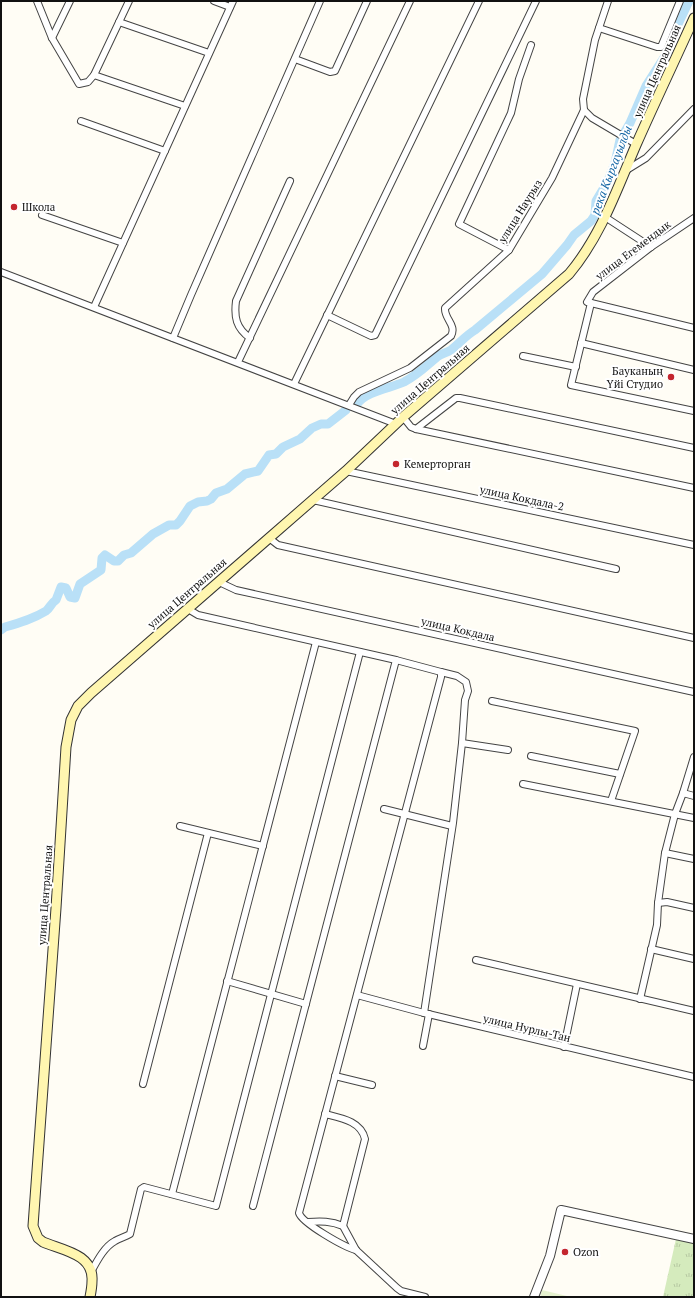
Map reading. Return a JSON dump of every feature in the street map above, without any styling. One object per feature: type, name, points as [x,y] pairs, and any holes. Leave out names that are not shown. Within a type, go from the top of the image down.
[{"type":"main road","name":"улица Центральная","points":[[91,1272],[84,1260],[78,1255],[49,1244],[38,1238],[33,1226],[66,747],[71,720],[78,706],[91,693],[346,471],[403,417],[569,274],[592,241],[605,217],[636,144],[694,18]]},
{"type":"main road","points":[[90,1297],[92,1281],[91,1272]]},
{"type":"street","points":[[37,1],[52,38],[79,84],[88,82],[94,75],[129,1]]},
{"type":"street","points":[[52,38],[70,1]]},
{"type":"street","points":[[94,308],[232,4],[214,1]]},
{"type":"street","points":[[173,338],[320,1]]},
{"type":"street","points":[[295,59],[330,72],[335,71],[368,1]]},
{"type":"street","points":[[238,362],[410,1]]},
{"type":"street","points":[[294,384],[479,1]]},
{"type":"street","points":[[327,315],[371,336],[375,335],[536,1]]},
{"type":"street","name":"улица Наурыз","points":[[349,405],[359,392],[410,368],[451,336],[453,327],[445,313],[445,308],[509,250],[552,178],[584,110],[583,99],[598,28],[608,1]]},
{"type":"street","points":[[598,28],[661,47],[680,1]]},
{"type":"street","points":[[119,22],[209,53]]},
{"type":"street","points":[[509,250],[459,224],[511,113],[519,79],[530,45]]},
{"type":"street","points":[[94,75],[186,106]]},
{"type":"street","points":[[625,171],[646,158],[694,109]]},
{"type":"street","points":[[584,110],[592,118],[636,144]]},
{"type":"street","points":[[81,121],[165,151]]},
{"type":"street","points":[[250,338],[242,332],[237,324],[235,309],[236,301],[290,181]]},
{"type":"street","points":[[42,215],[123,243]]},
{"type":"street","points":[[605,217],[651,247]]},
{"type":"street","name":"улица Егемендык","points":[[589,303],[592,292],[651,247],[694,218]]},
{"type":"street","points":[[1,272],[396,424]]},
{"type":"street","points":[[694,328],[589,303],[571,386],[694,411]]},
{"type":"street","points":[[581,343],[694,370]]},
{"type":"street","points":[[524,356],[576,367]]},
{"type":"street","points":[[416,429],[456,398],[460,398],[694,448]]},
{"type":"street","points":[[403,417],[411,427],[416,429],[694,488]]},
{"type":"street","name":"улица Кокдала-2","points":[[346,471],[694,545]]},
{"type":"street","points":[[313,500],[616,569]]},
{"type":"street","points":[[269,538],[278,545],[694,638]]},
{"type":"street","name":"улица Кокдала","points":[[218,582],[236,590],[694,692]]},
{"type":"street","points":[[188,609],[198,615],[396,660],[458,676],[466,682],[468,691],[465,700],[462,743],[423,1046]]},
{"type":"street","points":[[172,1194],[316,642]]},
{"type":"street","points":[[91,1272],[101,1254],[108,1246],[114,1241],[130,1234],[141,1189],[144,1187],[216,1206],[360,652]]},
{"type":"street","points":[[253,1206],[396,660]]},
{"type":"street","points":[[425,1297],[402,1291],[397,1288],[356,1250],[331,1238],[300,1216],[299,1213],[441,677],[441,672]]},
{"type":"street","points":[[492,701],[635,730],[611,801]]},
{"type":"street","points":[[462,743],[508,750]]},
{"type":"street","points":[[531,756],[620,774]]},
{"type":"street","points":[[640,999],[657,925],[658,904],[665,853],[675,814],[694,758]]},
{"type":"street","points":[[524,784],[694,818]]},
{"type":"street","points":[[683,793],[694,796]]},
{"type":"street","points":[[384,809],[452,826]]},
{"type":"street","points":[[180,826],[263,846]]},
{"type":"street","points":[[143,1084],[208,833]]},
{"type":"street","points":[[665,853],[694,859]]},
{"type":"street","points":[[658,904],[667,902],[694,908]]},
{"type":"street","points":[[651,949],[694,959]]},
{"type":"street","points":[[476,960],[694,1011]]},
{"type":"street","points":[[227,981],[306,1004]]},
{"type":"street","points":[[564,1047],[577,984]]},
{"type":"street","name":"улица Нурлы-Тан","points":[[357,995],[426,1014],[694,1077]]},
{"type":"street","points":[[335,1076],[372,1085]]},
{"type":"street","points":[[325,1114],[353,1122],[364,1133],[365,1140],[343,1226],[356,1250]]},
{"type":"street","points":[[534,1297],[550,1256],[561,1210],[694,1240]]},
{"type":"street","points":[[308,1222],[331,1222],[343,1226]]},
{"type":"green space","points":[[676,1239],[694,1243],[694,1297],[663,1297]]},
{"type":"green space","points":[[542,1290],[571,1297],[540,1297]]},
{"type":"waterway","name":"река Кыргауылды","points":[[357,404],[372,393],[404,382],[422,370],[437,357],[451,350],[542,274],[574,235],[591,221],[595,215],[596,201],[608,181],[615,163],[620,140],[630,123],[646,86],[667,53],[669,43],[689,1]]},
{"type":"waterway","name":"река Кыргауылды","points":[[1,630],[5,627],[31,619],[46,611],[56,600],[61,587],[66,588],[70,597],[75,598],[80,584],[101,570],[102,558],[105,555],[114,561],[118,561],[124,555],[131,553],[153,534],[169,525],[176,525],[190,506],[198,502],[211,499],[216,493],[227,489],[245,474],[258,471],[269,455],[276,454],[283,447],[300,439],[312,428],[321,424],[328,424],[346,410]]},
{"type":"place","name":"Школа","points":[[14,207]]},
{"type":"place","name":"Бауканың Үйі Студио","points":[[671,377]]},
{"type":"place","name":"Кемерторган","points":[[396,464]]},
{"type":"place","name":"Ozon","points":[[565,1252]]}]
